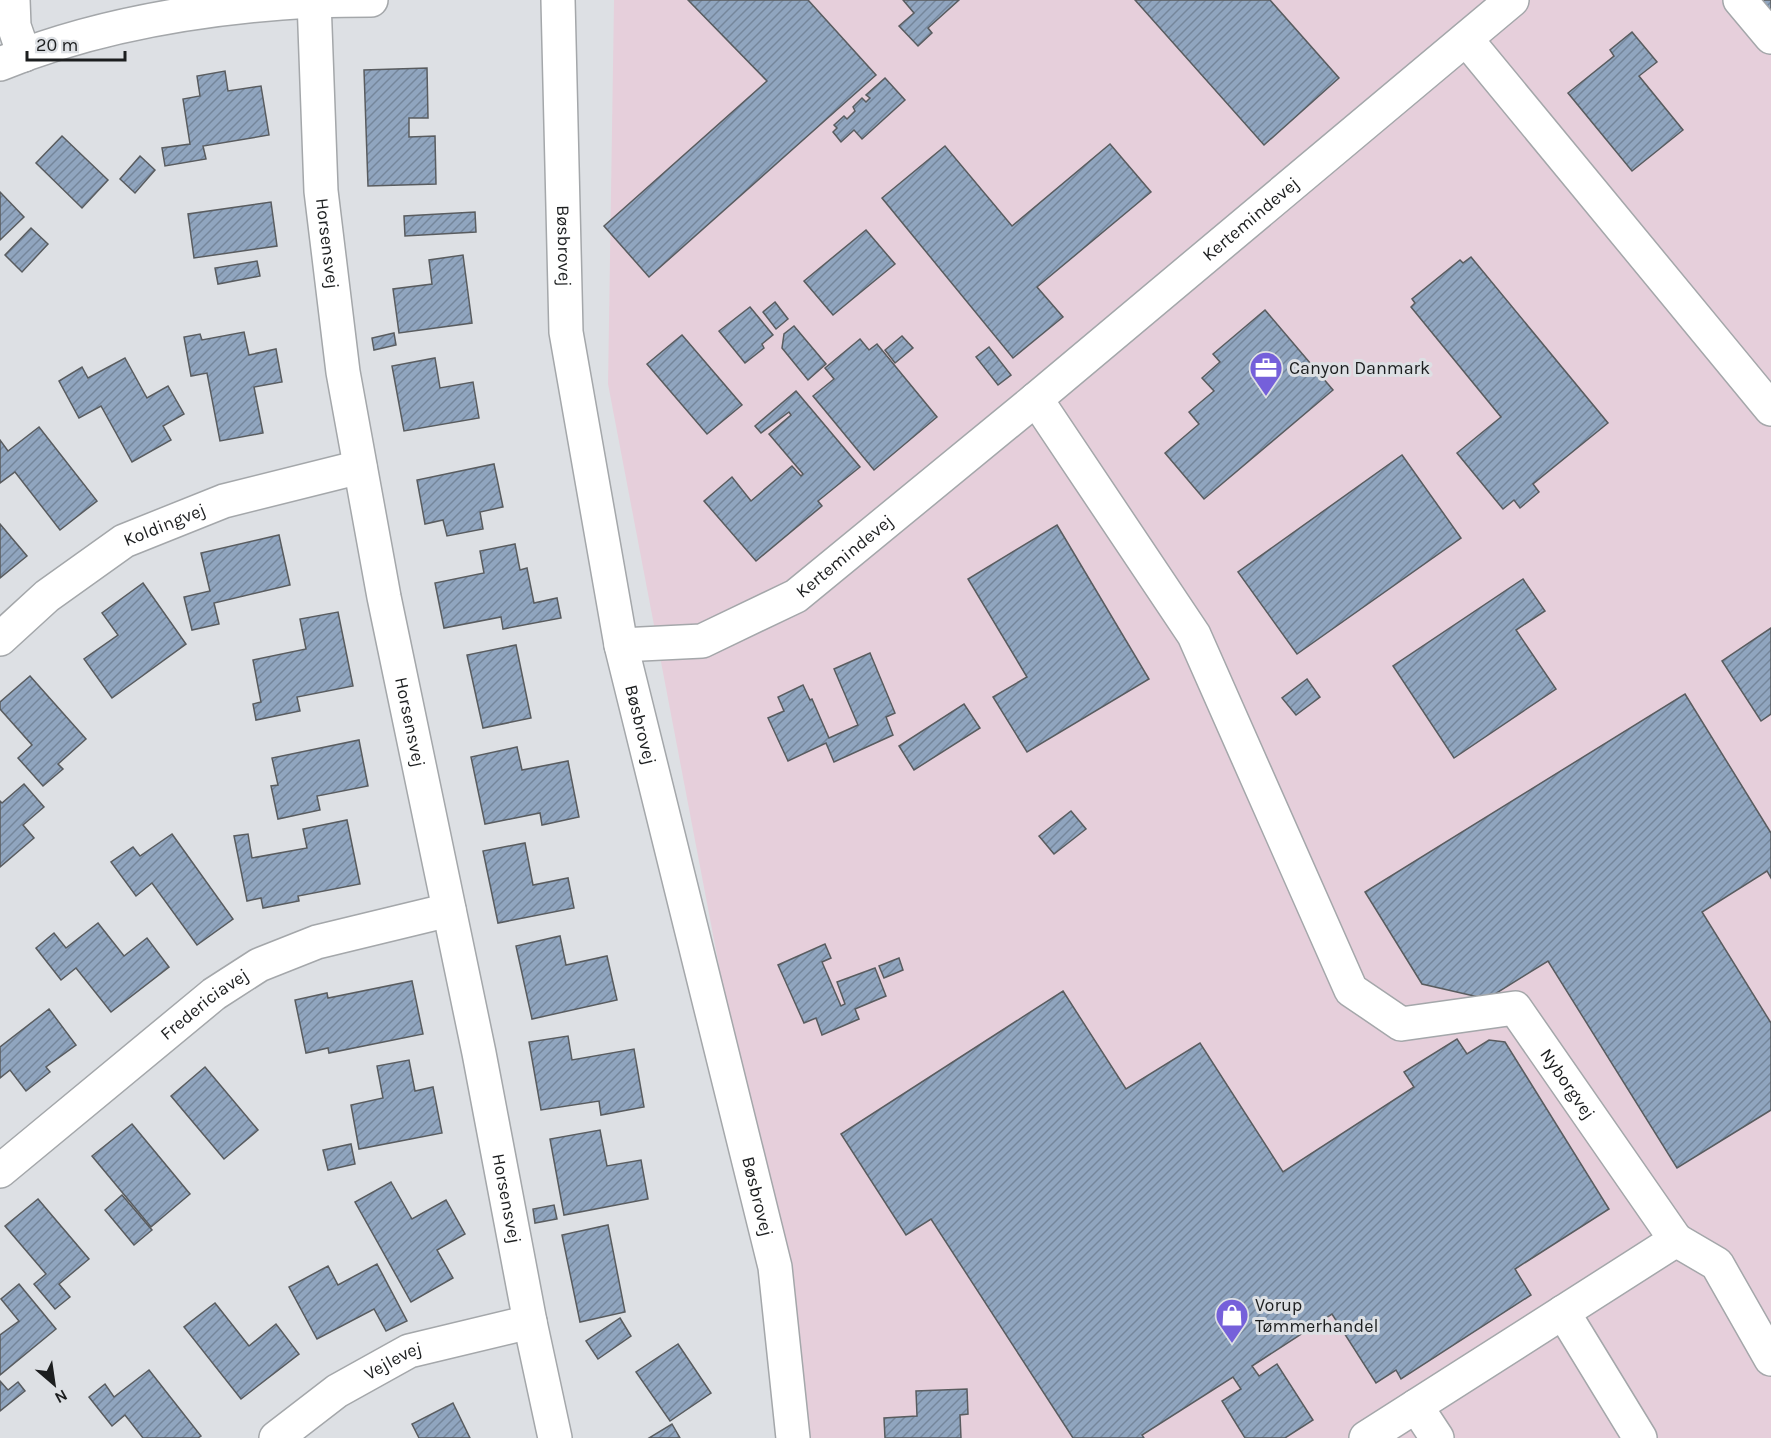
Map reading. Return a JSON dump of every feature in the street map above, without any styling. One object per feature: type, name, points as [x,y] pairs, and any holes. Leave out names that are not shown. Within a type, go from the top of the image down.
[{"type":"street","points":[[13,0],[12,60],[94,33],[172,17],[253,5],[314,0],[371,0]]},
{"type":"street","name":"Horsensvej","points":[[314,0],[317,29],[321,191],[343,372],[384,597],[479,1053],[530,1322],[555,1438]]},
{"type":"street","name":"Bøsbrovej","points":[[558,0],[566,332],[621,645],[775,1267],[793,1438]]},
{"type":"street","name":"Kertemindevej","points":[[621,645],[702,641],[796,596],[1036,399],[1512,0]]},
{"type":"street","points":[[1740,0],[1771,37]]},
{"type":"street","points":[[1466,39],[1771,409]]},
{"type":"street","name":"Nyborgvej","points":[[1036,399],[1194,635],[1351,990],[1401,1024],[1515,1008],[1676,1240]]},
{"type":"street","name":"Koldingvej","points":[[0,639],[47,596],[124,541],[224,501],[360,467]]},
{"type":"street","name":"Fredericiavej","points":[[0,1172],[214,994],[259,965],[317,942],[449,910]]},
{"type":"street","points":[[1366,1438],[1676,1240],[1717,1264],[1771,1359]]},
{"type":"street","points":[[1563,1312],[1640,1438]]},
{"type":"street","name":"Vejlevej","points":[[276,1438],[337,1391],[410,1351],[530,1322]]},
{"type":"street","points":[[1416,1406],[1437,1438]]},
{"type":"shaded area","points":[[614,0],[1771,0],[1771,1438],[809,1438],[608,384]]},
{"type":"building","points":[[688,0],[808,0],[876,75],[649,277],[604,226],[767,81]]},
{"type":"building","points":[[903,0],[959,0],[928,28],[932,33],[918,46],[899,26],[914,13]]},
{"type":"building","points":[[1135,0],[1270,0],[1339,78],[1264,145]]},
{"type":"building","points":[[1751,0],[1771,0],[1771,25]]},
{"type":"building","points":[[1632,32],[1657,62],[1639,76],[1683,130],[1632,171],[1568,93],[1614,56],[1610,50]]},
{"type":"building","points":[[427,68],[428,118],[409,118],[409,137],[435,136],[436,184],[368,186],[364,70]]},
{"type":"building","points":[[225,71],[228,91],[261,86],[269,135],[203,146],[206,159],[165,166],[162,148],[190,144],[183,99],[200,96],[197,76]]},
{"type":"building","points":[[885,78],[905,100],[862,139],[854,130],[841,142],[833,132],[837,128],[834,125],[844,116],[847,119],[855,111],[853,107],[862,98],[866,102],[870,98],[866,95]]},
{"type":"building","points":[[62,136],[108,180],[82,208],[36,163]]},
{"type":"building","points":[[1110,144],[1151,192],[1037,287],[1063,317],[1013,358],[882,198],[945,146],[1012,226]]},
{"type":"building","points":[[140,156],[155,170],[135,193],[120,179]]},
{"type":"building","points":[[0,192],[24,217],[0,240]]},
{"type":"building","points":[[271,202],[277,246],[194,258],[188,214]]},
{"type":"building","points":[[475,212],[476,232],[405,236],[404,216]]},
{"type":"building","points":[[31,228],[48,244],[22,272],[5,255]]},
{"type":"building","points":[[866,230],[895,264],[833,315],[804,281]]},
{"type":"building","points":[[463,255],[472,323],[399,333],[393,289],[432,284],[429,260]]},
{"type":"building","points":[[1471,257],[1608,423],[1533,484],[1539,492],[1520,508],[1514,500],[1503,509],[1457,453],[1501,417],[1411,307],[1415,303],[1412,299],[1460,260],[1463,263]]},
{"type":"building","points":[[257,261],[260,276],[218,284],[215,268]]},
{"type":"building","points":[[775,302],[788,319],[776,329],[763,312]]},
{"type":"building","points":[[750,307],[773,335],[762,344],[764,348],[745,363],[719,331]]},
{"type":"building","points":[[1265,310],[1333,390],[1204,499],[1165,453],[1199,424],[1189,412],[1214,391],[1202,378],[1220,362],[1213,354]]},
{"type":"building","points":[[794,326],[826,364],[808,380],[782,348],[784,334]]},
{"type":"building","points":[[244,332],[249,355],[276,349],[282,382],[254,387],[263,433],[220,441],[207,373],[191,376],[184,337],[200,334],[202,340]]},
{"type":"building","points":[[394,333],[396,345],[374,350],[372,338]]},
{"type":"building","points":[[682,335],[742,405],[707,434],[647,364]]},
{"type":"building","points":[[902,336],[913,348],[895,363],[885,350]]},
{"type":"building","points":[[860,339],[869,350],[877,344],[937,417],[874,470],[813,396],[834,379],[825,368]]},
{"type":"building","points":[[989,347],[1011,375],[998,385],[976,357]]},
{"type":"building","points":[[125,358],[147,398],[168,386],[184,414],[163,426],[171,440],[132,462],[101,406],[79,418],[59,381],[82,367],[88,378]]},
{"type":"building","points":[[435,358],[440,388],[473,382],[479,418],[404,431],[392,366]]},
{"type":"building","points":[[796,391],[860,467],[818,501],[822,506],[756,561],[704,501],[732,477],[751,501],[792,466],[801,476],[803,474],[769,434],[791,415],[789,412],[761,433],[755,426]]},
{"type":"building","points":[[39,427],[97,501],[60,530],[15,472],[0,483],[0,440],[8,451]]},
{"type":"building","points":[[1402,455],[1461,538],[1297,654],[1238,572]]},
{"type":"building","points":[[494,464],[503,507],[480,512],[483,529],[447,536],[443,520],[425,524],[417,480]]},
{"type":"building","points":[[0,524],[27,556],[0,578]]},
{"type":"building","points":[[1057,525],[1149,679],[1027,752],[993,697],[1027,677],[968,579]]},
{"type":"building","points":[[279,535],[290,585],[214,603],[219,624],[192,630],[184,597],[210,591],[201,553]]},
{"type":"building","points":[[515,544],[520,570],[527,568],[534,603],[557,598],[561,618],[503,629],[501,617],[444,628],[435,583],[484,573],[480,551]]},
{"type":"building","points":[[1523,579],[1545,611],[1516,630],[1556,689],[1454,758],[1393,666]]},
{"type":"building","points":[[143,583],[186,644],[112,698],[84,659],[118,635],[102,613]]},
{"type":"building","points":[[338,612],[353,686],[297,697],[300,711],[256,720],[253,704],[261,702],[253,660],[306,649],[300,619]]},
{"type":"building","points":[[1771,628],[1771,714],[1761,721],[1722,661]]},
{"type":"building","points":[[516,645],[531,718],[483,728],[467,655]]},
{"type":"building","points":[[870,653],[895,713],[886,717],[893,735],[834,762],[826,743],[788,761],[768,718],[784,711],[778,697],[803,685],[810,700],[812,699],[829,738],[858,725],[834,669]]},
{"type":"building","points":[[30,676],[86,739],[58,764],[63,769],[43,786],[18,758],[32,745],[0,709],[0,702]]},
{"type":"building","points":[[1307,679],[1320,697],[1296,715],[1282,698]]},
{"type":"building","points":[[1685,694],[1771,833],[1771,878],[1767,871],[1702,912],[1771,1023],[1771,1110],[1677,1168],[1548,961],[1487,999],[1422,984],[1365,892]]},
{"type":"building","points":[[964,704],[980,728],[914,770],[899,746]]},
{"type":"building","points":[[359,740],[368,786],[317,796],[320,810],[278,819],[271,786],[278,785],[272,758]]},
{"type":"building","points":[[517,747],[522,770],[568,761],[579,817],[542,825],[540,813],[485,824],[471,757]]},
{"type":"building","points":[[24,784],[44,807],[23,825],[34,838],[0,867],[0,801],[2,803]]},
{"type":"building","points":[[1071,811],[1086,829],[1054,854],[1039,836]]},
{"type":"building","points":[[347,820],[360,884],[298,896],[299,901],[263,908],[261,898],[247,901],[234,836],[248,834],[252,858],[307,848],[303,829]]},
{"type":"building","points":[[172,834],[233,919],[197,945],[152,883],[136,896],[111,862],[133,847],[140,856]]},
{"type":"building","points":[[525,843],[533,885],[568,878],[574,908],[498,923],[483,851]]},
{"type":"building","points":[[98,923],[124,956],[147,938],[169,967],[111,1012],[76,968],[61,980],[36,948],[54,933],[66,948]]},
{"type":"building","points":[[560,936],[566,965],[607,956],[617,1000],[532,1019],[516,946]]},
{"type":"building","points":[[825,944],[831,958],[822,962],[841,1006],[845,1004],[837,982],[875,968],[886,996],[855,1009],[859,1019],[822,1035],[816,1018],[804,1023],[778,965]]},
{"type":"building","points":[[899,958],[903,970],[884,978],[879,966]]},
{"type":"building","points":[[412,981],[423,1034],[329,1053],[328,1048],[306,1053],[295,1000],[327,993],[328,998]]},
{"type":"building","points":[[1063,991],[1126,1089],[1200,1043],[1283,1172],[1414,1087],[1404,1072],[1457,1039],[1467,1054],[1489,1040],[1505,1042],[1609,1209],[1515,1269],[1531,1295],[1401,1379],[1396,1370],[1376,1383],[1332,1314],[1252,1366],[1259,1376],[1277,1364],[1313,1420],[1285,1438],[1245,1438],[1222,1401],[1241,1389],[1233,1377],[1142,1435],[1144,1438],[1073,1438],[931,1219],[906,1235],[841,1134]]},
{"type":"building","points":[[49,1009],[76,1045],[46,1067],[50,1072],[26,1091],[10,1070],[0,1078],[0,1047]]},
{"type":"building","points":[[568,1036],[572,1060],[634,1049],[644,1107],[601,1115],[599,1101],[541,1110],[529,1042]]},
{"type":"building","points":[[409,1060],[415,1091],[433,1087],[442,1133],[359,1149],[351,1105],[383,1098],[377,1066]]},
{"type":"building","points":[[205,1067],[258,1130],[224,1159],[171,1096]]},
{"type":"building","points":[[132,1124],[190,1194],[151,1227],[92,1156]]},
{"type":"building","points":[[600,1130],[607,1166],[641,1160],[648,1199],[564,1215],[550,1139]]},
{"type":"building","points":[[351,1144],[355,1164],[328,1170],[323,1150]]},
{"type":"building","points":[[391,1182],[412,1219],[446,1200],[465,1234],[437,1250],[453,1278],[411,1302],[355,1202]]},
{"type":"building","points":[[122,1195],[152,1230],[134,1245],[105,1210]]},
{"type":"building","points":[[38,1199],[89,1259],[59,1284],[70,1297],[55,1309],[34,1284],[46,1274],[5,1226]]},
{"type":"building","points":[[554,1205],[557,1219],[535,1223],[533,1209]]},
{"type":"building","points":[[608,1225],[625,1312],[580,1322],[562,1235]]},
{"type":"building","points":[[377,1264],[407,1321],[386,1331],[374,1309],[317,1339],[289,1287],[328,1266],[338,1285]]},
{"type":"building","points":[[19,1284],[56,1329],[0,1375],[0,1335],[19,1321],[1,1299]]},
{"type":"building","points":[[215,1303],[249,1346],[276,1324],[299,1354],[241,1399],[184,1327]]},
{"type":"building","points":[[620,1318],[631,1336],[598,1359],[586,1341]]},
{"type":"building","points":[[678,1344],[711,1393],[670,1421],[636,1372]]},
{"type":"building","points":[[149,1370],[201,1436],[198,1438],[143,1438],[125,1415],[112,1426],[89,1397],[105,1384],[114,1397]]},
{"type":"building","points":[[0,1381],[8,1390],[18,1382],[25,1391],[0,1411]]},
{"type":"building","points":[[967,1389],[968,1414],[960,1415],[961,1438],[885,1438],[884,1418],[917,1416],[916,1391]]},
{"type":"building","points":[[453,1403],[470,1438],[419,1438],[412,1424]]},
{"type":"building","points":[[672,1424],[680,1438],[649,1438]]},
{"type":"place","name":"Canyon Danmark","points":[[1266,397]]},
{"type":"place","name":"Vorup Tømmerhandel","points":[[1232,1344]]}]
